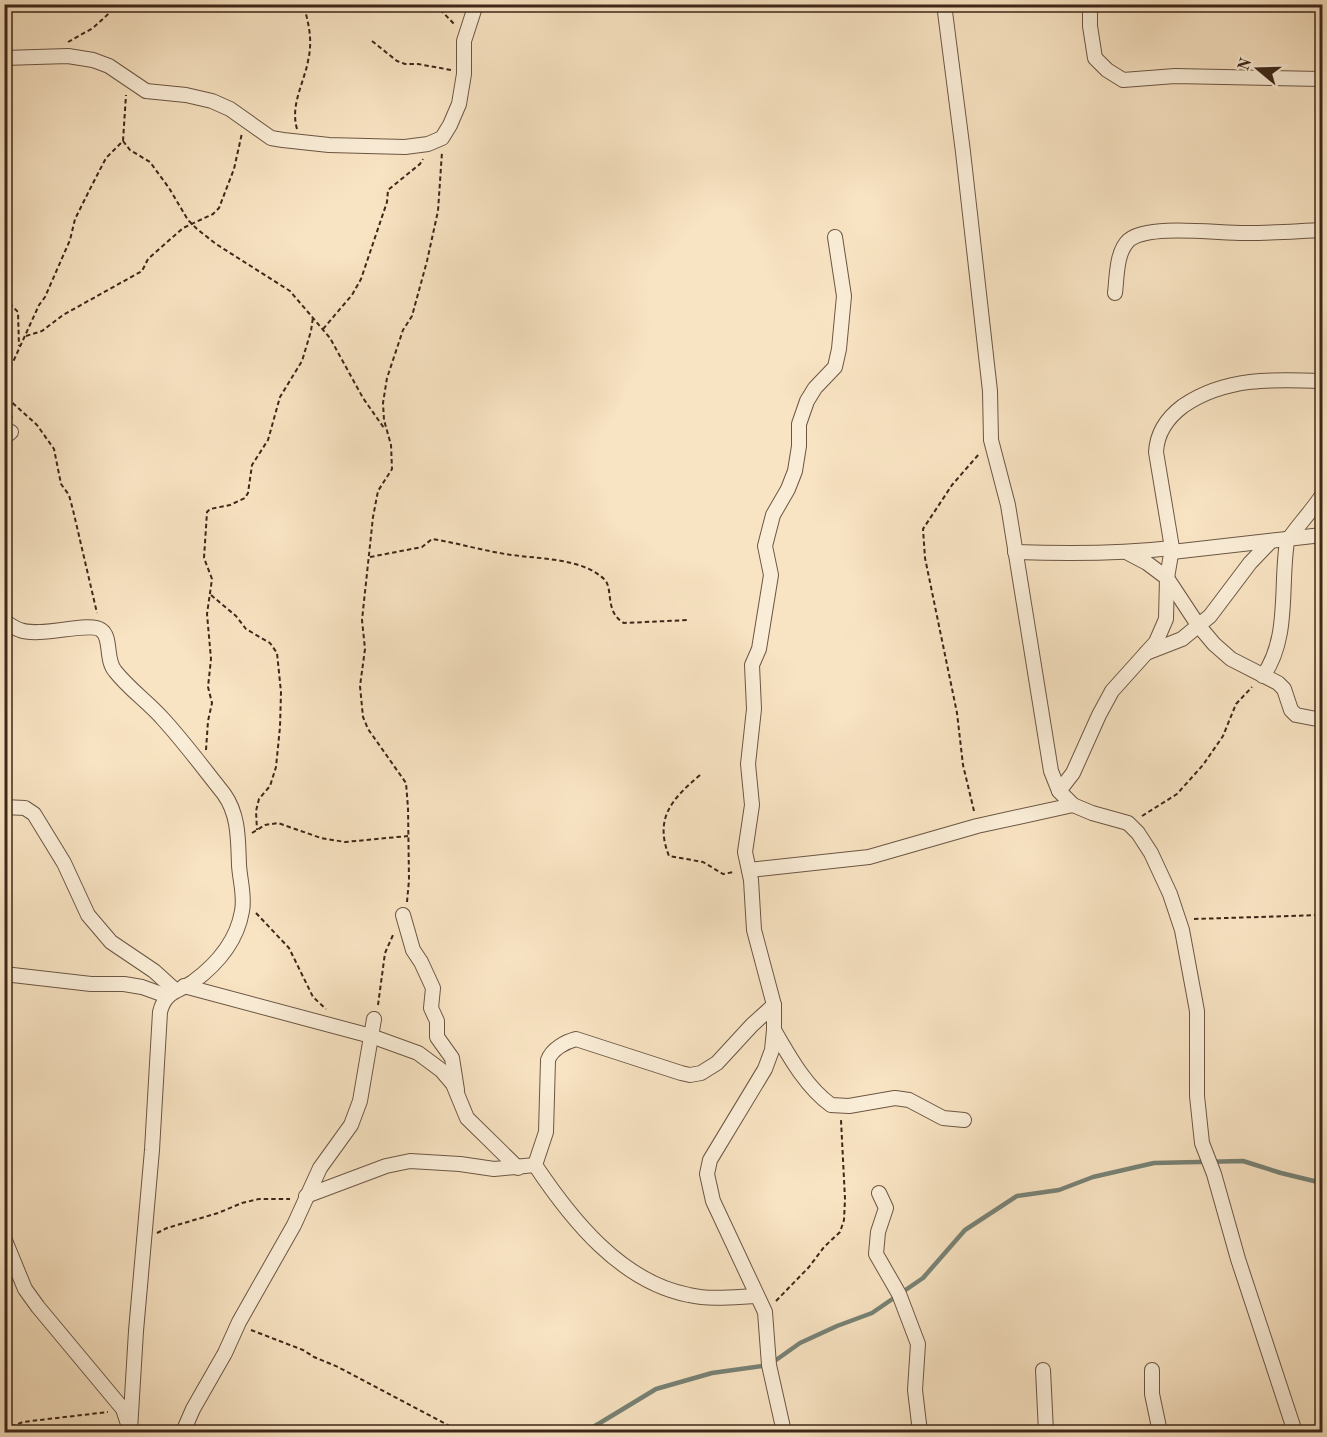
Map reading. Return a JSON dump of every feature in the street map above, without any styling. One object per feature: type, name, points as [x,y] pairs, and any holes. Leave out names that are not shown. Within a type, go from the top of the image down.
[{"type":"street","points":[[4,58],[69,56],[93,60],[110,66],[146,91],[186,95],[212,101],[245,118],[271,138],[329,145],[405,147],[431,143],[442,138],[446,132],[459,104],[464,74],[465,36],[476,4]]},
{"type":"street","points":[[944,4],[990,391],[991,440],[1008,505],[1049,760],[1059,791],[1073,805],[1128,823],[1138,833],[1161,874],[1179,921],[1192,975],[1197,1011],[1197,1096],[1202,1143],[1214,1174],[1238,1259],[1295,1432]]},
{"type":"street","points":[[1090,4],[1090,26],[1095,58],[1122,80],[1175,76],[1323,79]]},
{"type":"street","points":[[1115,293],[1119,261],[1124,246],[1138,235],[1172,231],[1245,233],[1323,230]]},
{"type":"street","points":[[784,1432],[769,1365],[765,1312],[713,1201],[708,1167],[765,1069],[772,1050],[774,1005],[754,930],[749,870],[745,852],[752,805],[748,764],[754,709],[752,665],[759,649],[771,576],[765,546],[773,515],[795,471],[799,446],[799,424],[807,401],[815,388],[835,367],[839,349],[844,296],[835,237]]},
{"type":"street","points":[[1059,791],[1073,773],[1112,691],[1156,642],[1166,619],[1167,578],[1172,550],[1169,519],[1156,452],[1156,440],[1160,429],[1176,412],[1200,395],[1231,384],[1287,379],[1323,381]]},
{"type":"street","points":[[1263,676],[1270,667],[1276,650],[1284,604],[1288,539],[1323,495]]},
{"type":"street","points":[[1015,552],[1128,553],[1271,541],[1323,534]]},
{"type":"street","points":[[1145,654],[1182,639],[1210,616],[1250,563],[1271,541]]},
{"type":"street","points":[[1128,553],[1167,578],[1198,625],[1231,659],[1278,683],[1284,689],[1291,710],[1296,715],[1323,720]]},
{"type":"street","points":[[4,621],[19,630],[28,632],[60,632],[95,627],[102,630],[107,636],[110,664],[120,678],[142,696],[165,721],[204,770],[232,806],[236,823],[239,876],[244,899],[238,929],[220,958],[206,971],[176,991],[162,1004],[160,1012],[131,1431]]},
{"type":"street","points":[[749,870],[869,857],[977,826],[1073,805]]},
{"type":"street","points":[[4,807],[25,808],[34,814],[64,863],[88,915],[111,942],[154,971],[176,991]]},
{"type":"street","points":[[403,915],[413,950],[433,987],[431,1008],[437,1021],[437,1037],[452,1058],[459,1098]]},
{"type":"street","points":[[4,974],[92,984],[124,984],[176,991],[344,1029],[418,1053],[441,1070],[453,1084],[467,1118],[518,1168]]},
{"type":"street","points":[[535,1165],[546,1132],[548,1060],[550,1054],[557,1048],[576,1039],[681,1073],[690,1075],[701,1073],[717,1063],[774,1005]]},
{"type":"street","points":[[183,1432],[192,1409],[294,1225],[320,1168],[351,1125],[360,1101],[374,1019]]},
{"type":"street","points":[[774,1030],[789,1058],[831,1105],[841,1106],[895,1098],[909,1100],[943,1118],[963,1120]]},
{"type":"street","points":[[306,1196],[386,1166],[410,1161],[494,1169],[535,1165]]},
{"type":"street","points":[[535,1165],[559,1201],[596,1244],[627,1267],[672,1292],[712,1298],[757,1296]]},
{"type":"street","points":[[879,1193],[886,1208],[878,1232],[876,1254],[899,1294],[918,1344],[915,1390],[920,1432]]},
{"type":"street","points":[[4,1238],[26,1289],[38,1308],[123,1409],[131,1431]]},
{"type":"street","points":[[1042,1370],[1046,1432]]},
{"type":"street","points":[[1152,1370],[1152,1394],[1160,1432]]},
{"type":"path","points":[[42,56],[93,28],[119,4]]},
{"type":"path","points":[[435,4],[465,36]]},
{"type":"path","points":[[301,142],[294,113],[309,54],[311,36],[306,14]]},
{"type":"path","points":[[372,41],[397,61],[405,64],[449,69],[464,74]]},
{"type":"path","points":[[4,372],[13,362],[26,336],[65,251],[75,219],[92,185],[106,158],[123,141],[126,97],[130,79]]},
{"type":"path","points":[[26,336],[42,332],[63,315],[142,271],[154,253],[191,223],[213,214],[219,208],[239,153],[245,118]]},
{"type":"path","points":[[374,1019],[380,999],[385,953],[403,915],[408,896],[408,808],[405,783],[368,729],[363,717],[360,701],[365,649],[362,620],[378,491],[392,469],[391,445],[383,403],[387,378],[404,330],[417,303],[438,211],[440,171],[446,132]]},
{"type":"path","points":[[123,141],[130,150],[150,162],[191,223],[216,244],[290,291],[330,338],[363,398],[387,432]]},
{"type":"path","points":[[322,328],[352,295],[361,279],[387,202],[388,190],[420,164],[431,143]]},
{"type":"path","points":[[4,298],[18,312],[19,349]]},
{"type":"path","points":[[204,770],[208,721],[212,709],[208,687],[211,659],[207,614],[212,579],[204,558],[207,512],[210,509],[230,505],[245,498],[248,493],[252,465],[268,441],[280,397],[302,361],[313,317]]},
{"type":"path","points":[[6,397],[13,420],[8,435]]},
{"type":"path","points":[[6,397],[37,425],[54,449],[61,484],[69,495],[90,591],[102,630]]},
{"type":"path","points":[[977,826],[963,765],[957,713],[925,558],[923,529],[952,485],[991,440]]},
{"type":"path","points":[[370,557],[422,548],[432,539],[506,554],[562,560],[596,573],[605,580],[609,588],[610,603],[617,617],[624,623],[689,620]]},
{"type":"path","points":[[211,595],[236,616],[246,629],[270,643],[277,653],[281,692],[276,767],[270,786],[259,800],[256,812],[257,830]]},
{"type":"path","points":[[1128,823],[1177,794],[1203,765],[1223,736],[1236,704],[1263,676]]},
{"type":"path","points":[[700,775],[678,794],[669,807],[663,828],[663,842],[669,856],[703,862],[723,874],[749,870]]},
{"type":"path","points":[[238,843],[265,825],[278,823],[321,838],[345,842],[408,836]]},
{"type":"path","points":[[244,899],[289,948],[313,997],[344,1029]]},
{"type":"path","points":[[1179,921],[1214,917],[1323,915]]},
{"type":"path","points":[[765,1312],[840,1232],[844,1220],[845,1199],[842,1174],[841,1106]]},
{"type":"path","points":[[144,1240],[167,1228],[218,1213],[242,1203],[259,1199],[293,1199],[306,1196]]},
{"type":"path","points":[[239,1322],[257,1334],[303,1350],[338,1367],[462,1432]]},
{"type":"path","points":[[4,1429],[22,1422],[123,1409]]},
{"type":"waterway","points":[[585,1432],[656,1389],[712,1373],[769,1365],[800,1343],[872,1313],[923,1278],[965,1230],[1017,1196],[1059,1190],[1093,1177],[1154,1163],[1243,1161],[1322,1183]]}]
